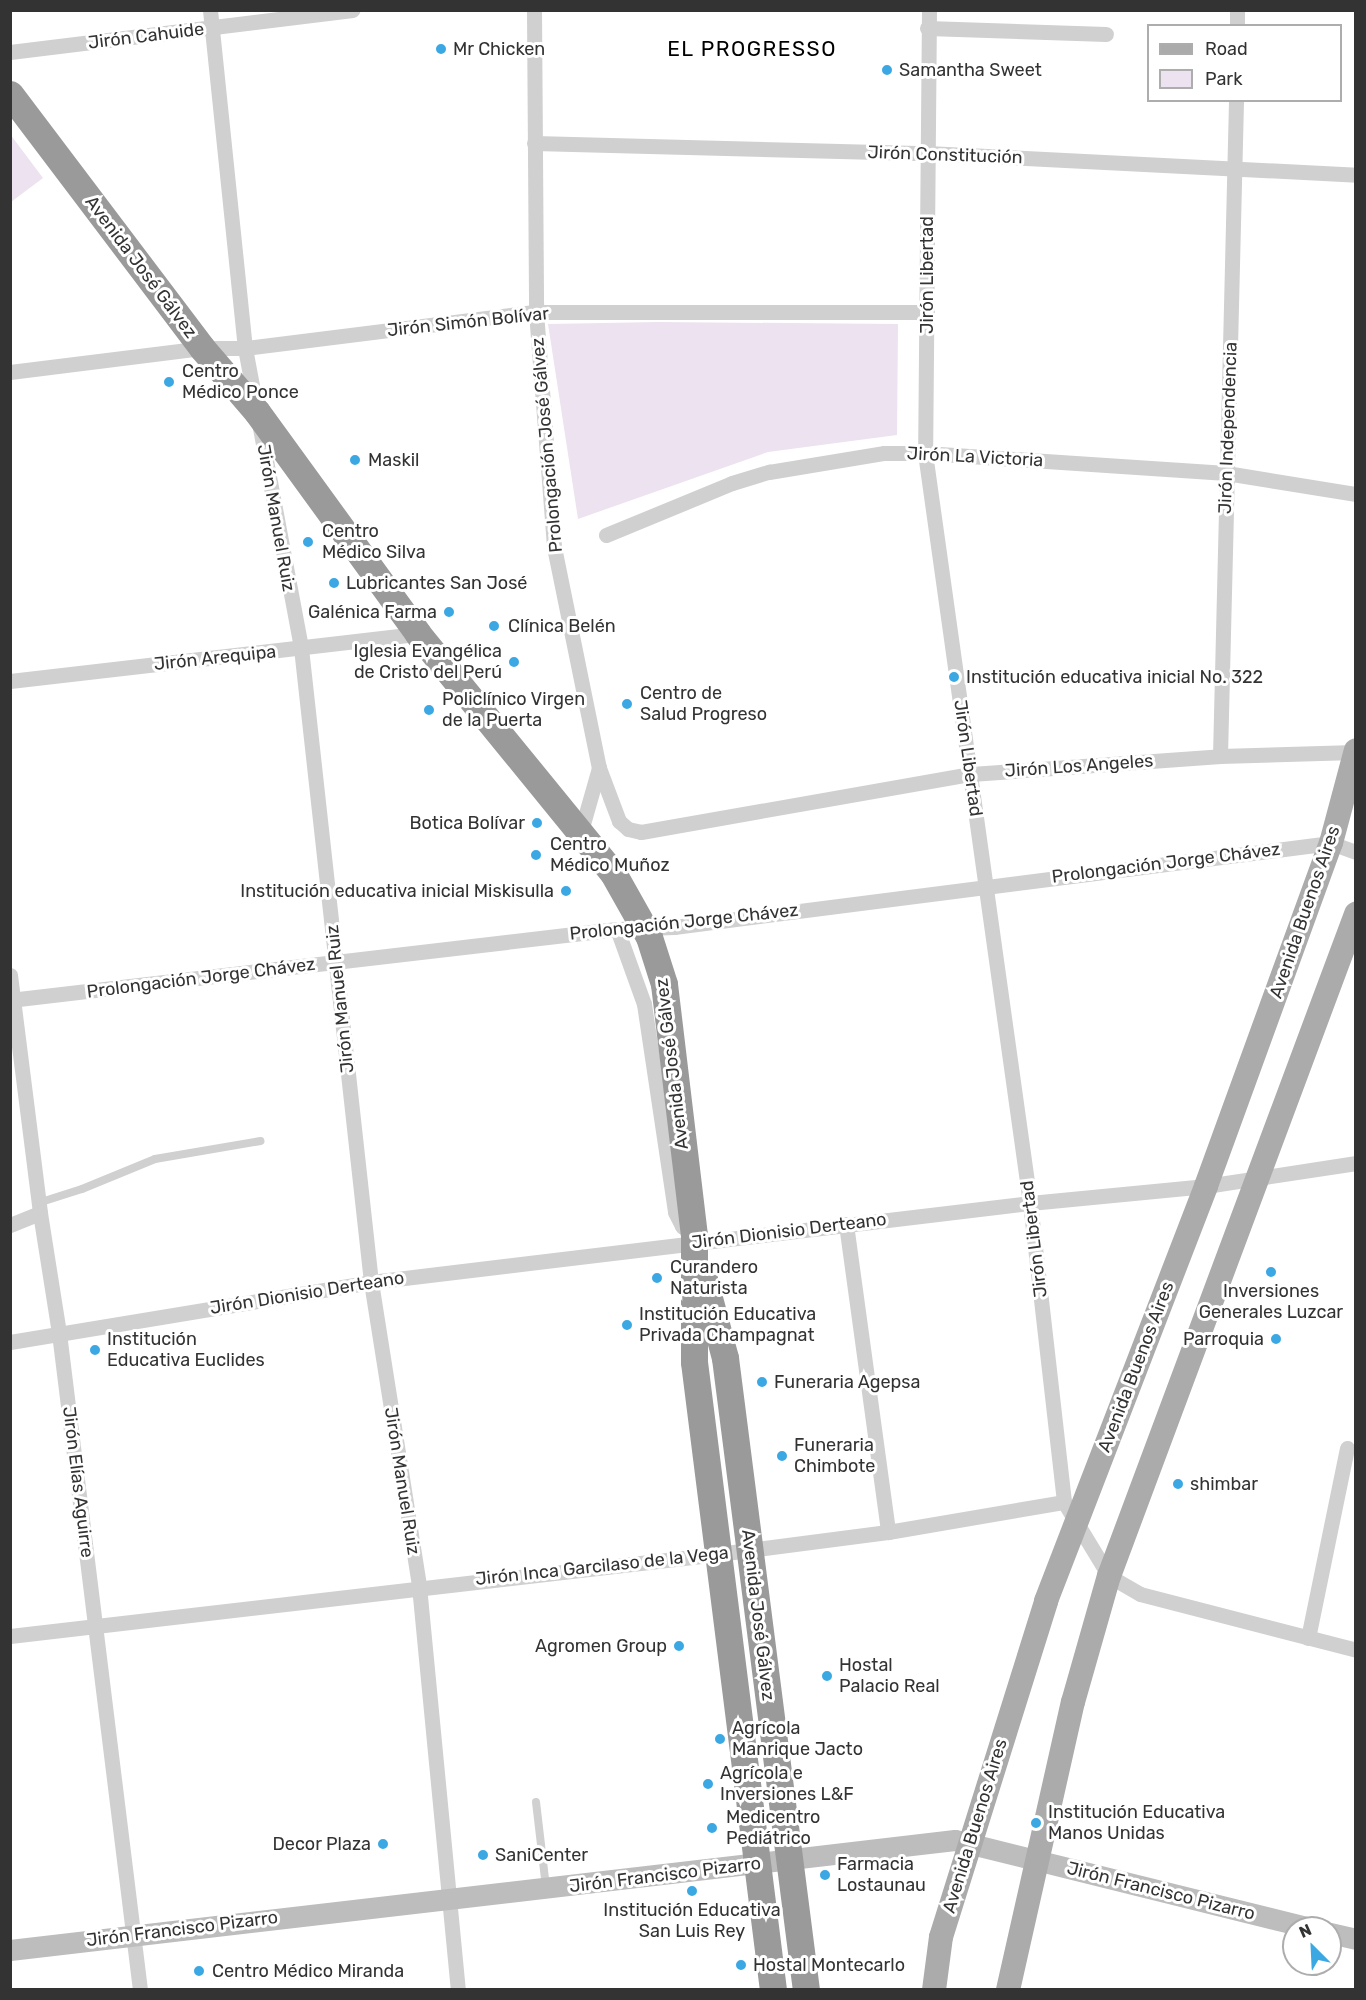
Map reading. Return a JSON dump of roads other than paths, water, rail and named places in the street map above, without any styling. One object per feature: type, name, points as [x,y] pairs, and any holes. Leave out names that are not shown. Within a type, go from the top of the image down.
[{"type":"highway","name":"Avenida José Gálvez","points":[[10,93],[202,348],[257,412],[418,634],[588,840],[628,895],[658,959],[664,984],[694,1239],[725,1359],[806,1989]]},
{"type":"highway","name":"Avenida José Gálvez","points":[[694,1239],[693,1362],[773,1989]]},
{"type":"main road","name":"Avenida Buenos Aires","points":[[934,1989],[941,1937],[1069,1512],[1206,1186],[1331,843],[1355,751]]},
{"type":"main road","points":[[1008,1989],[1040,1860],[1073,1702],[1109,1576],[1262,1174],[1356,914]]},
{"type":"street","name":"Jirón Manuel Ruiz","points":[[210,10],[245,348],[301,648],[371,1282],[419,1586],[459,1989]]},
{"type":"street","name":"Jirón Cahuide","points":[[10,52],[212,28],[305,13],[352,10]]},
{"type":"street","name":"Prolongación José Gálvez","points":[[534,10],[536,312],[554,547],[599,768],[619,821],[628,829]]},
{"type":"street","name":"Jirón Libertad","points":[[929,10],[927,28],[925,453],[1030,1203],[1069,1512]]},
{"type":"street","points":[[927,28],[1106,34]]},
{"type":"street","name":"Jirón Independencia","points":[[1220,756],[1236,102]]},
{"type":"street","name":"Jirón Constitución","points":[[534,143],[927,153],[1236,167],[1356,176]]},
{"type":"street","name":"Jirón Simón Bolívar","points":[[10,372],[202,348],[245,348],[536,312],[927,312]]},
{"type":"street","name":"Jirón La Victoria","points":[[606,535],[732,483],[769,472],[884,453],[925,453],[1226,473],[1356,494]]},
{"type":"street","name":"Jirón Arequipa","points":[[10,681],[418,634]]},
{"type":"street","name":"Jirón Los Angeles","points":[[628,829],[641,832],[971,774],[1220,756],[1355,751]]},
{"type":"street","name":"Prolongación José Gálvez","points":[[588,840],[599,768]]},
{"type":"street","name":"Prolongación Jorge Chávez","points":[[12,1000],[616,929],[674,927],[986,885],[1331,843],[1356,852]]},
{"type":"street","points":[[616,929],[644,1004],[675,1212],[682,1226],[694,1239]]},
{"type":"street","name":"Jirón Elías Aguirre","points":[[10,975],[39,1208],[59,1333],[140,1989]]},
{"type":"street","name":"Jirón Dionisio Derteano","points":[[10,1342],[371,1282],[694,1239],[1206,1186],[1262,1174],[1356,1162]]},
{"type":"street","points":[[10,1225],[39,1208]]},
{"type":"street","points":[[846,1224],[888,1532]]},
{"type":"street","points":[[1308,1638],[1347,1448]]},
{"type":"street","points":[[1069,1512],[1109,1576],[1140,1594],[1356,1650]]},
{"type":"street","name":"Jirón Inca Garcilaso de la Vega","points":[[10,1636],[419,1586],[718,1554],[1069,1512]]},
{"type":"street","name":"Jirón Francisco Pizarro","points":[[10,1950],[449,1898],[547,1890],[789,1859],[970,1841],[1282,1921]]},
{"type":"lane","points":[[39,1208],[155,1159],[260,1141]]},
{"type":"lane","points":[[536,1802],[547,1890]]},
{"type":"place","name":"Mr Chicken","points":[[441,49]]},
{"type":"place","name":"Samantha Sweet","points":[[887,70]]},
{"type":"place","name":"Centro Médico Ponce","points":[[169,382]]},
{"type":"place","name":"Maskil","points":[[355,460]]},
{"type":"place","name":"Centro Médico Silva","points":[[308,542]]},
{"type":"place","name":"Lubricantes San José","points":[[334,583]]},
{"type":"place","name":"Galénica Farma","points":[[449,612]]},
{"type":"place","name":"Clínica Belén","points":[[494,626]]},
{"type":"place","name":"Iglesia Evangélica de Cristo del Perú","points":[[514,662]]},
{"type":"place","name":"Institución educativa inicial No. 322","points":[[954,677]]},
{"type":"place","name":"Centro de Salud Progreso","points":[[627,704]]},
{"type":"place","name":"Policlínico Virgen de la Puerta","points":[[429,710]]},
{"type":"place","name":"Botica Bolívar","points":[[537,823]]},
{"type":"place","name":"Centro Médico Muñoz","points":[[536,855]]},
{"type":"place","name":"Institución educativa inicial Miskisulla","points":[[566,891]]},
{"type":"place","name":"Inversiones Generales Luzcar","points":[[1271,1272]]},
{"type":"place","name":"Curandero Naturista","points":[[657,1278]]},
{"type":"place","name":"Institución Educativa Privada Champagnat","points":[[627,1325]]},
{"type":"place","name":"Parroquia","points":[[1276,1339]]},
{"type":"place","name":"Institución Educativa Euclides","points":[[95,1350]]},
{"type":"place","name":"Funeraria Agepsa","points":[[762,1382]]},
{"type":"place","name":"Funeraria Chimbote","points":[[782,1456]]},
{"type":"place","name":"shimbar","points":[[1178,1484]]},
{"type":"place","name":"Agromen Group","points":[[679,1646]]},
{"type":"place","name":"Hostal Palacio Real","points":[[827,1676]]},
{"type":"place","name":"Agrícola Manrique Jacto","points":[[720,1739]]},
{"type":"place","name":"Agrícola e Inversiones L&F","points":[[708,1784]]},
{"type":"place","name":"Institución Educativa Manos Unidas","points":[[1036,1823]]},
{"type":"place","name":"Medicentro Pediátrico","points":[[712,1828]]},
{"type":"place","name":"Decor Plaza","points":[[383,1844]]},
{"type":"place","name":"SaniCenter","points":[[483,1855]]},
{"type":"place","name":"Farmacia Lostaunau","points":[[825,1875]]},
{"type":"place","name":"Institución Educativa San Luis Rey","points":[[692,1891]]},
{"type":"place","name":"Hostal Montecarlo","points":[[741,1965]]},
{"type":"place","name":"Centro Médico Miranda","points":[[199,1971]]},
{"type":"district","name":"EL PROGRESSO","points":[[752,49]]}]
